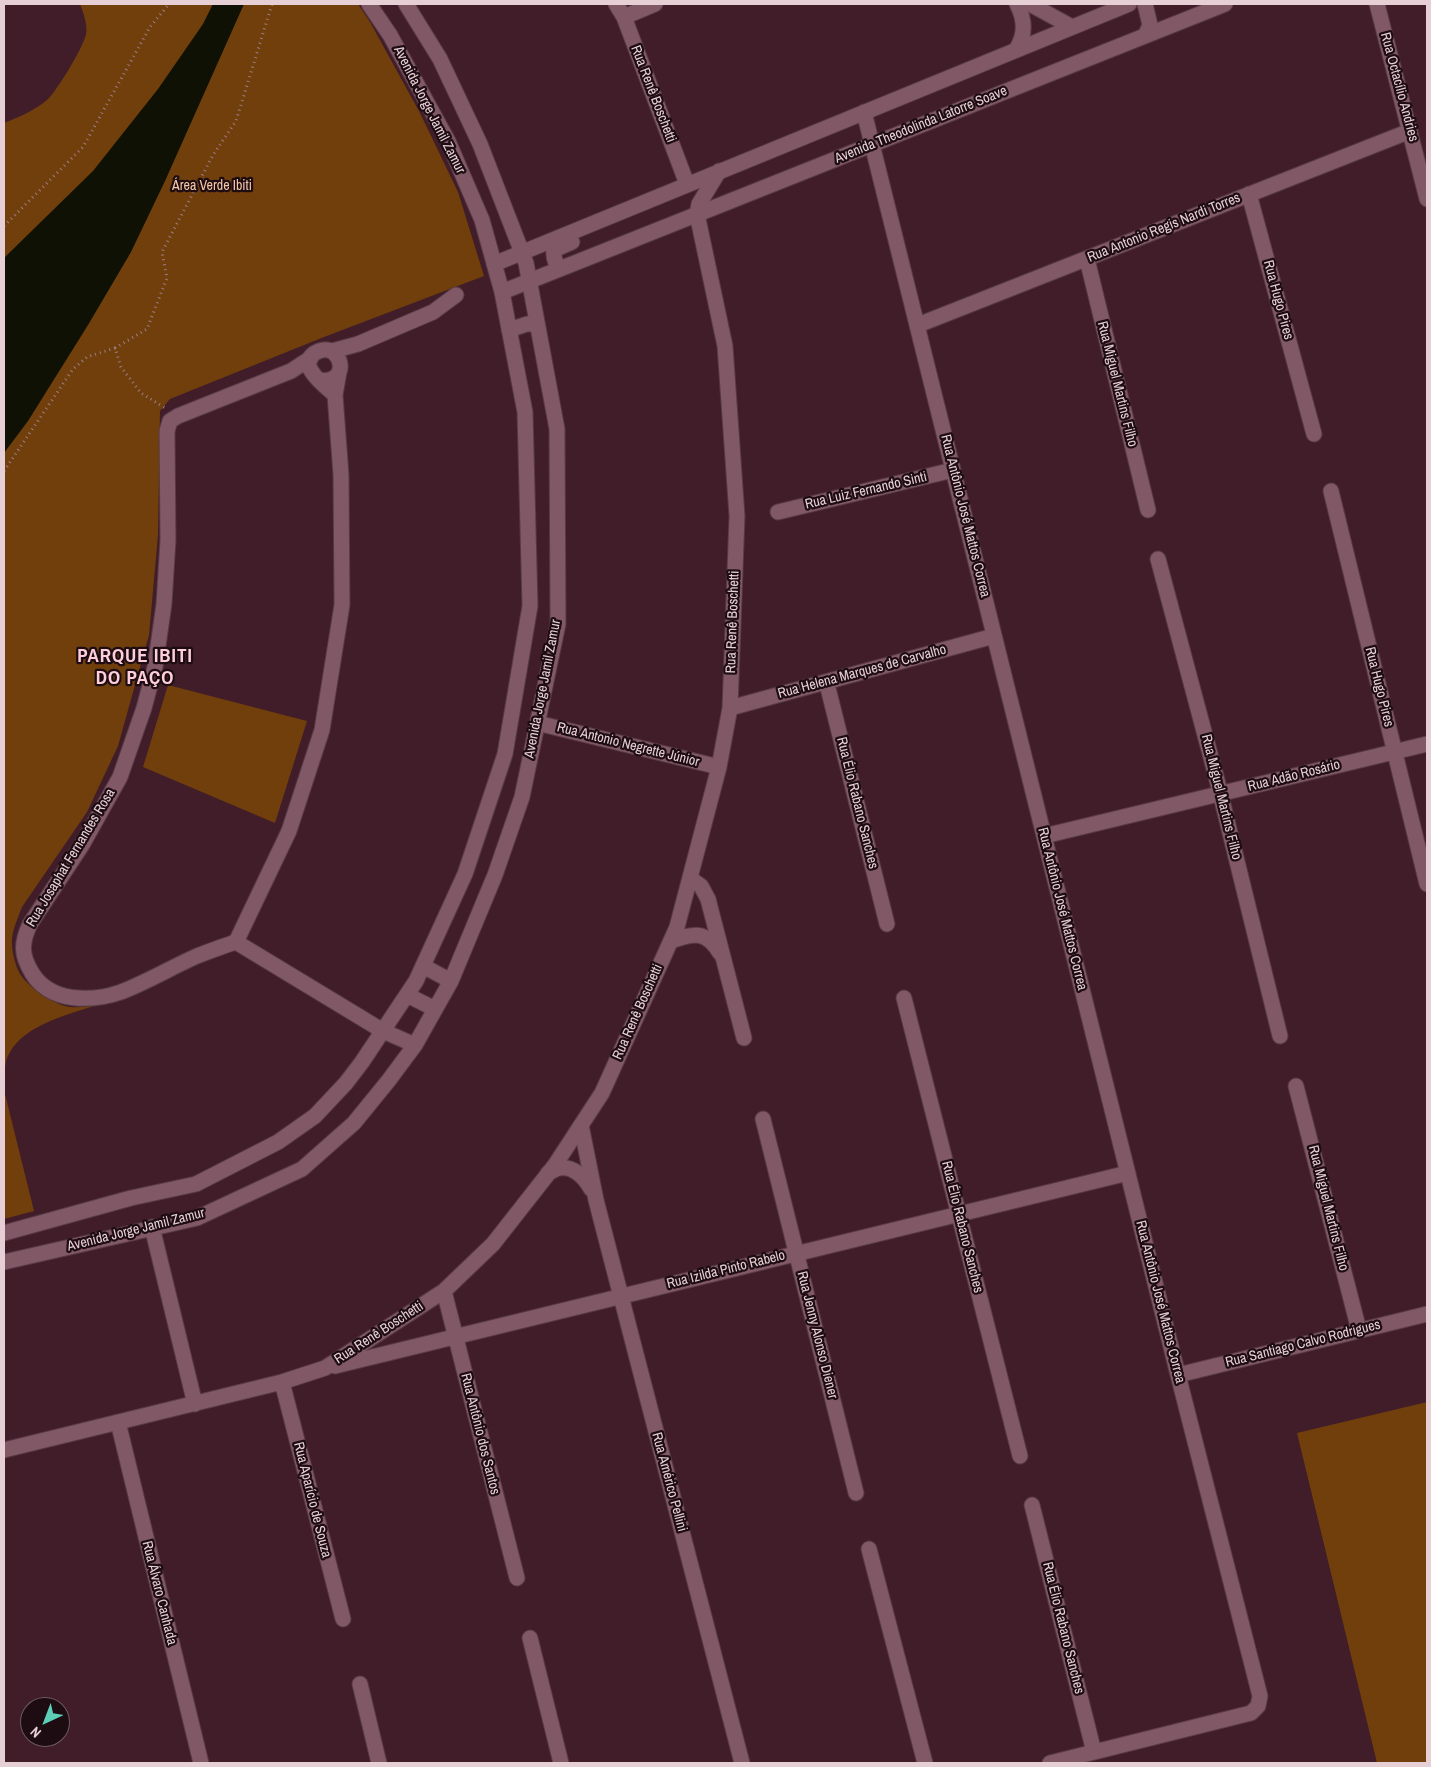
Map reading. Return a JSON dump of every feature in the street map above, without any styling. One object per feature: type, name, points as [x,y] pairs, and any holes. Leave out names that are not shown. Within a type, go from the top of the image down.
[{"type":"street","name":"Avenida Jorge Jamil Zamur","points":[[4,1233],[131,1198],[196,1184],[278,1142],[315,1116],[346,1083],[384,1031],[423,966],[465,874],[505,754],[530,606],[524,412],[502,292],[482,220],[448,141],[390,35],[369,4]]},
{"type":"street","name":"Avenida Jorge Jamil Zamur","points":[[4,1262],[197,1218],[302,1169],[354,1123],[415,1046],[451,981],[495,875],[522,798],[558,624],[557,430],[530,281],[522,252],[480,144],[440,59],[406,4]]},
{"type":"street","points":[[620,10],[655,4]]},
{"type":"street","points":[[1016,50],[1022,40],[1024,26],[1017,4]]},
{"type":"street","points":[[1030,4],[1072,27]]},
{"type":"street","points":[[494,264],[1129,4]]},
{"type":"street","points":[[1145,4],[1150,25],[1145,36]]},
{"type":"street","points":[[1157,4],[1160,18],[1170,26]]},
{"type":"street","name":"Avenida Theodolinda Latorre Soave","points":[[502,292],[1225,4]]},
{"type":"street","name":"Rua Octacílio Andries","points":[[1377,4],[1427,200]]},
{"type":"street","name":"Rua Renê Boschetti","points":[[620,10],[687,184]]},
{"type":"street","name":"Rua Antônio José Mattos Correa","points":[[864,112],[1178,1375],[1260,1696],[1258,1706],[1251,1713],[1094,1752]]},
{"type":"street","name":"Rua Antonio Regis Nardi Torres","points":[[918,325],[1410,131]]},
{"type":"street","points":[[697,214],[699,204],[720,171]]},
{"type":"street","name":"Rua Hugo Pires","points":[[1249,194],[1314,434]]},
{"type":"street","points":[[560,269],[553,255],[554,250],[637,216],[661,195]]},
{"type":"street","points":[[482,220],[500,218],[506,210]]},
{"type":"street","name":"Rua Renê Boschetti","points":[[4,1450],[282,1382],[325,1368],[444,1291],[493,1244],[548,1173],[602,1093],[677,926],[719,767],[730,708],[737,516],[725,346],[697,214]]},
{"type":"street","name":"Rua Miguel Martins Filho","points":[[1087,259],[1148,510]]},
{"type":"street","points":[[178,416],[292,371],[311,358],[316,352],[332,351],[358,344],[433,312],[456,295]]},
{"type":"street","points":[[509,330],[527,324],[537,324]]},
{"type":"street","points":[[292,371],[327,381],[334,378],[358,344]]},
{"type":"street","points":[[332,351],[338,357],[340,368],[335,395],[341,475],[342,605],[322,730],[289,831],[236,942],[384,1031],[415,1046]]},
{"type":"street","points":[[311,358],[309,366],[315,377],[335,395]]},
{"type":"street","name":"Rua Josaphat Fernandes Rosa","points":[[178,416],[170,421],[167,431],[168,540],[164,604],[155,667],[144,708],[120,777],[82,845],[30,924],[24,937],[23,948],[26,963],[35,978],[48,990],[66,997],[92,998],[121,992],[198,956],[236,942]]},
{"type":"street","name":"Rua Luiz Fernando Sinti","points":[[778,512],[953,470]]},
{"type":"street","name":"Rua Hugo Pires","points":[[1331,490],[1427,884]]},
{"type":"street","name":"Rua Miguel Martins Filho","points":[[1158,559],[1220,794],[1280,1036]]},
{"type":"street","name":"Rua Helena Marques de Carvalho","points":[[730,708],[994,636]]},
{"type":"street","name":"Rua Élio Rabano Sanches","points":[[825,682],[887,924]]},
{"type":"street","name":"Rua Antonio Negrette Júnior","points":[[537,723],[719,767]]},
{"type":"street","name":"Rua Adão Rosário","points":[[1044,836],[1427,744]]},
{"type":"street","points":[[690,878],[701,886],[708,899],[744,1038]]},
{"type":"street","points":[[670,941],[686,936],[698,935],[713,942],[723,958]]},
{"type":"street","points":[[423,966],[451,981]]},
{"type":"street","points":[[407,994],[435,1010]]},
{"type":"street","name":"Rua Élio Rabano Sanches","points":[[904,998],[1020,1456]]},
{"type":"street","name":"Rua Miguel Martins Filho","points":[[1296,1086],[1359,1330]]},
{"type":"street","name":"Rua Jenny Alonso Diener","points":[[763,1119],[856,1493]]},
{"type":"street","name":"Rua Américo Pellini","points":[[581,1125],[596,1200],[620,1296],[742,1763]]},
{"type":"street","name":"Rua Américo Pellini","points":[[548,1173],[560,1168],[575,1171],[586,1179],[596,1200]]},
{"type":"street","name":"Rua Izilda Pinto Rabelo","points":[[325,1368],[1128,1173]]},
{"type":"street","points":[[152,1228],[195,1404]]},
{"type":"street","name":"Rua Antônio dos Santos","points":[[444,1291],[516,1578]]},
{"type":"street","name":"Rua Santiago Calvo Rodrigues","points":[[1178,1375],[1427,1314]]},
{"type":"street","name":"Rua Aparício de Souza","points":[[282,1382],[343,1619]]},
{"type":"street","name":"Rua Álvaro Canhada","points":[[118,1422],[201,1763]]},
{"type":"street","name":"Rua Élio Rabano Sanches","points":[[1032,1504],[1094,1752]]},
{"type":"street","points":[[869,1549],[925,1763]]},
{"type":"street","points":[[530,1638],[561,1763]]},
{"type":"street","points":[[360,1684],[379,1763]]},
{"type":"street","points":[[1050,1763],[1094,1752]]},
{"type":"path","points":[[4,226],[83,147],[150,27],[169,4]]},
{"type":"path","points":[[4,471],[72,369],[87,357],[115,348],[147,329],[167,278],[162,252],[213,156],[236,120],[272,4]]},
{"type":"path","points":[[115,348],[121,367],[141,393],[178,416]]},
{"type":"green space","name":"Área Verde Ibiti","points":[[80,4],[358,4],[370,22],[420,113],[458,192],[484,276],[324,337],[170,399],[160,411],[158,535],[149,635],[118,746],[87,812],[22,907],[12,939],[13,953],[18,970],[26,982],[33,988],[48,998],[70,1007],[100,1004],[62,1016],[25,1035],[8,1056],[4,1077],[4,123],[38,107],[48,99],[64,78],[86,34],[86,23]]},
{"type":"green space","points":[[168,685],[307,721],[275,823],[143,767]]},
{"type":"green space","points":[[4,1078],[5,1094],[34,1211],[4,1219]]},
{"type":"green space","points":[[1427,1402],[1427,1763],[1377,1763],[1297,1433]]},
{"type":"shaded area","points":[[213,4],[244,4],[165,181],[131,252],[88,325],[28,421],[4,453],[4,258],[93,171],[158,89],[203,24]]},
{"type":"district","name":"PARQUE IBITI DO PAÇO","points":[[135,668]]}]
